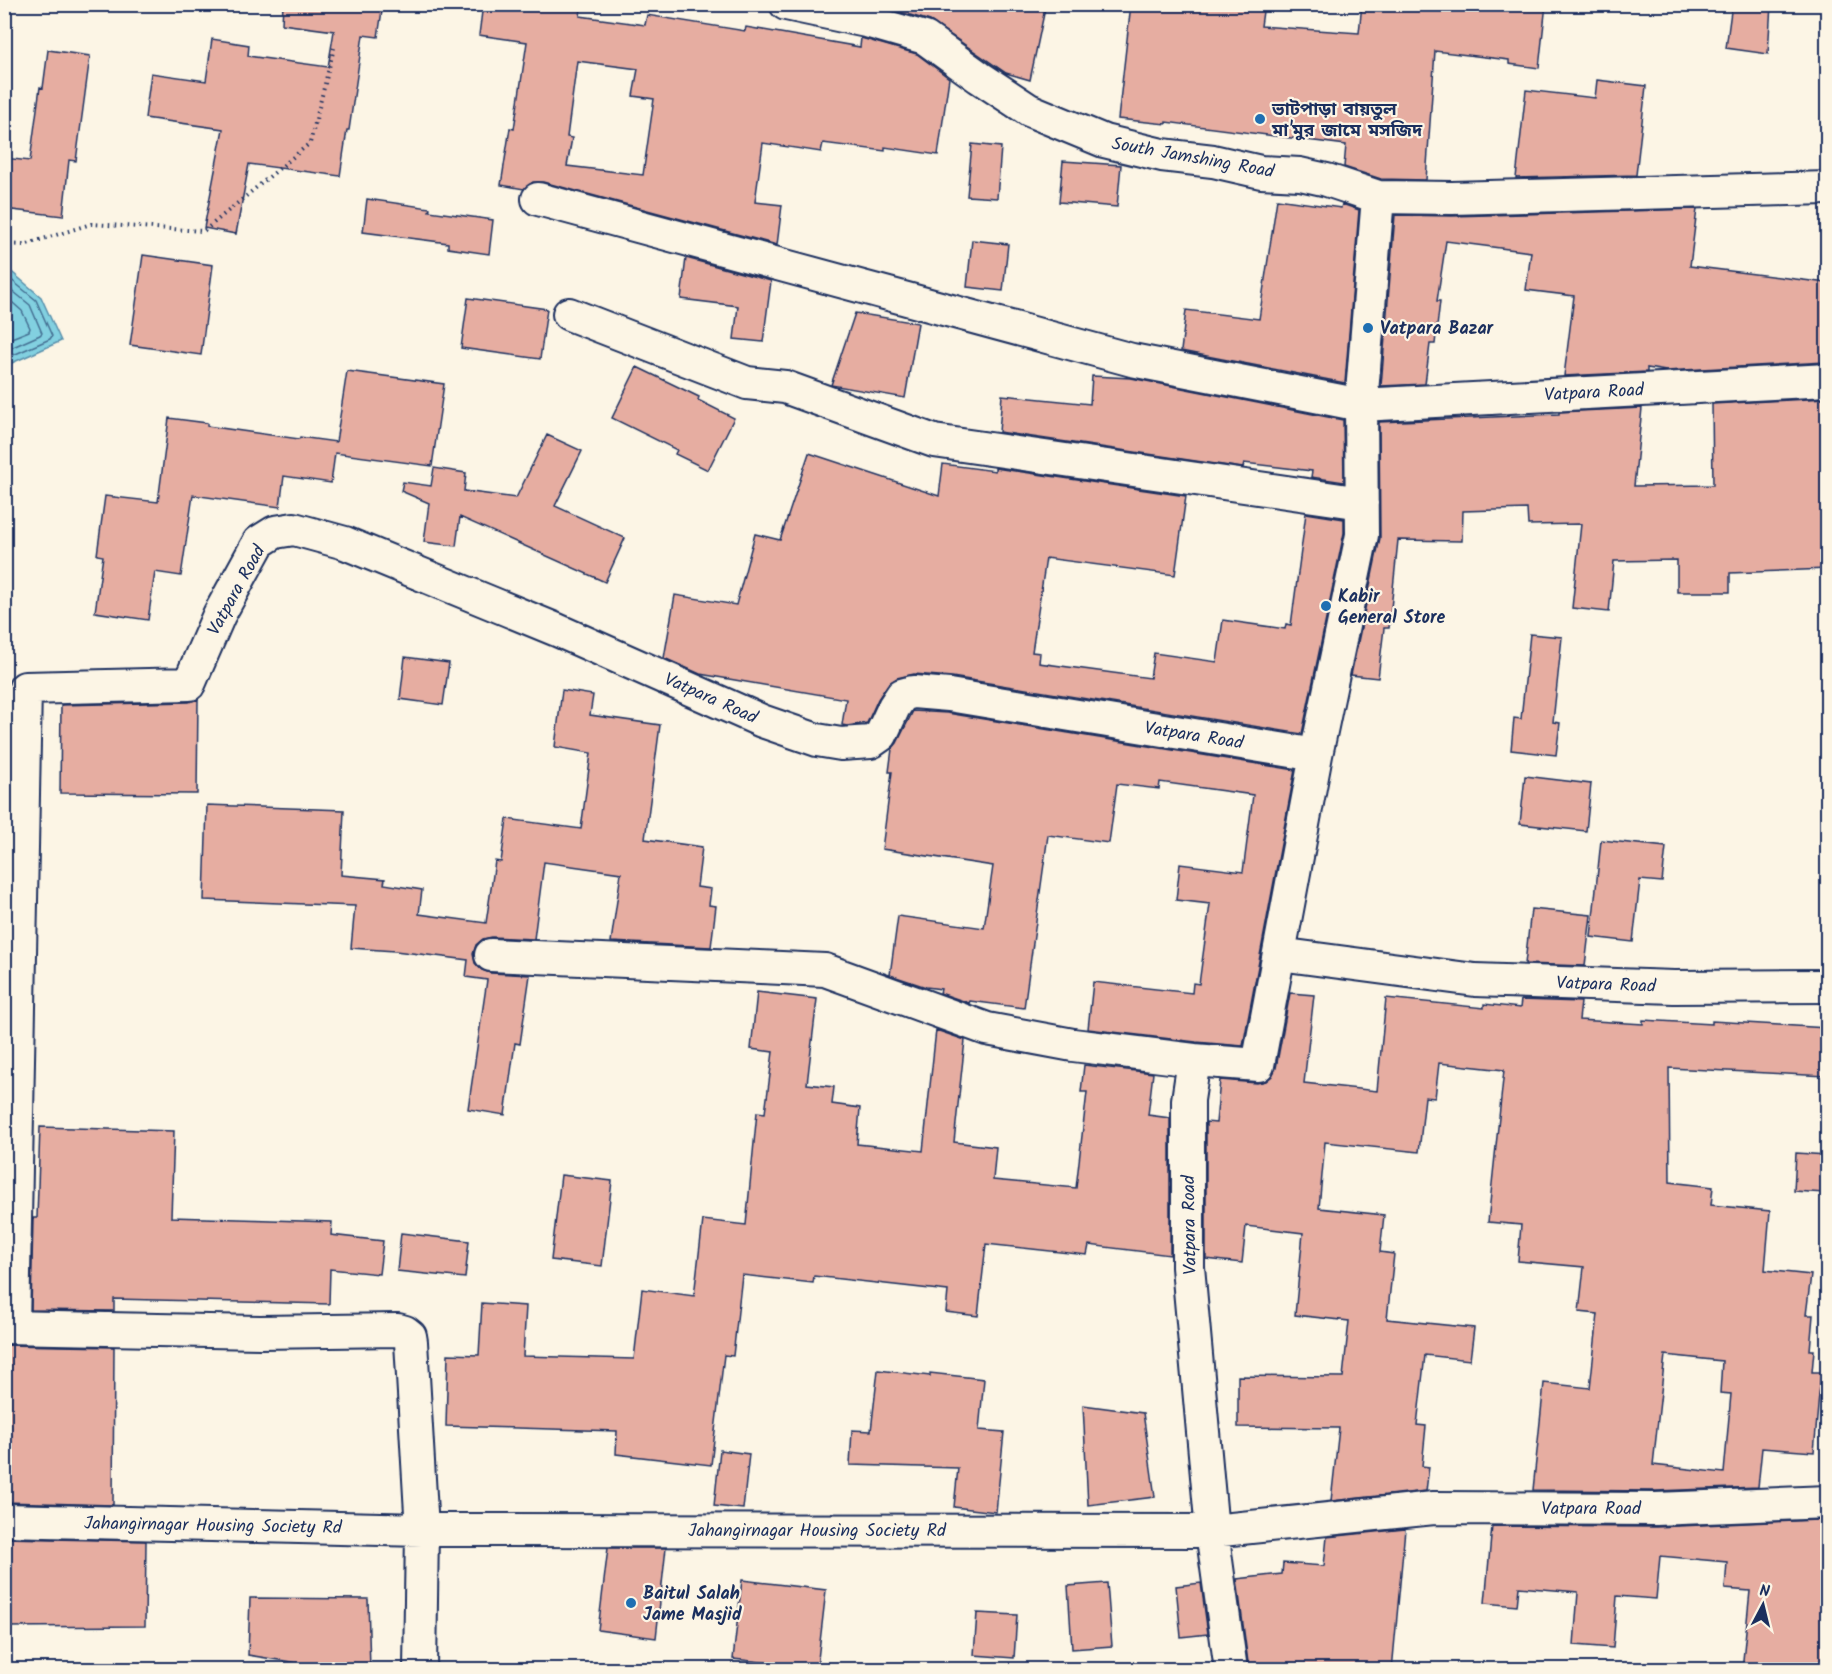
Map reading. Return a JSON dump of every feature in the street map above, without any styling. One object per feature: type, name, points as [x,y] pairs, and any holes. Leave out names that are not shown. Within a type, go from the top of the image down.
[{"type":"street","name":"South Jamshing Road","points":[[786,4],[866,21],[925,38],[1029,110],[1104,141],[1162,155],[1213,161],[1261,172],[1300,174],[1327,180],[1378,198]]},
{"type":"street","points":[[491,955],[825,970],[987,1029],[1073,1045],[1194,1060],[1258,1065],[1316,755],[1362,535],[1361,405],[1378,198],[1827,188]]},
{"type":"street","name":"Vatpara Road","points":[[538,199],[1132,360],[1361,405],[1827,380]]},
{"type":"street","points":[[569,314],[747,383],[785,387],[934,441],[1362,503]]},
{"type":"street","name":"Vatpara Road","points":[[9,1327],[25,688],[189,684],[219,615],[260,543],[275,532],[294,529],[345,543],[557,630],[762,721],[817,740],[841,744],[871,742],[881,735],[902,695],[913,692],[949,695],[1316,755]]},
{"type":"street","name":"Vatpara Road","points":[[1278,954],[1475,980],[1674,987],[1827,986]]},
{"type":"street","name":"Vatpara Road","points":[[1194,1060],[1188,1100],[1188,1267],[1212,1531],[1231,1670]]},
{"type":"street","points":[[9,1327],[260,1332],[386,1330],[405,1332],[410,1336],[423,1530],[420,1670]]},
{"type":"street","name":"Vatpara Road","points":[[1212,1531],[1434,1508],[1656,1509],[1827,1502]]},
{"type":"street","name":"Jahangirnagar Housing Society Rd","points":[[4,1520],[423,1530],[1212,1531]]},
{"type":"path","points":[[4,244],[24,245],[91,224],[204,231],[310,143],[334,48]]},
{"type":"water","points":[[4,268],[7,268],[41,297],[61,341],[5,366]]},
{"type":"building","points":[[283,4],[383,4],[378,37],[363,35],[340,176],[249,164],[236,234],[204,228],[223,129],[145,118],[151,73],[206,81],[212,39],[249,45],[248,56],[328,67],[334,31],[282,24]]},
{"type":"building","points":[[483,4],[545,4],[581,9],[580,16],[645,25],[647,15],[745,31],[746,27],[860,47],[861,38],[917,54],[949,78],[938,155],[885,147],[885,151],[823,143],[821,152],[763,143],[755,202],[782,205],[777,245],[543,182],[533,182],[524,189],[501,185],[510,128],[514,129],[527,42],[479,35]],"holes":[[[577,61],[638,69],[633,96],[654,99],[643,175],[567,166],[572,138],[567,137]]]},
{"type":"building","points":[[874,4],[1046,4],[1030,80],[1006,73],[930,21]]},
{"type":"building","points":[[1131,4],[1264,4],[1261,26],[1359,33],[1362,4],[1546,4],[1539,68],[1509,64],[1509,60],[1435,51],[1426,180],[1381,179],[1344,167],[1346,145],[1166,122],[1166,124],[1118,119]]},
{"type":"building","points":[[1732,4],[1771,4],[1768,54],[1726,48]]},
{"type":"building","points":[[48,50],[90,56],[76,161],[69,160],[63,216],[4,209],[4,158],[30,161],[40,87],[43,88]]},
{"type":"building","points":[[1597,80],[1646,86],[1636,175],[1516,178],[1526,90],[1595,98]]},
{"type":"building","points":[[972,144],[1001,147],[997,198],[967,196]]},
{"type":"building","points":[[1063,161],[1121,165],[1117,207],[1059,202]]},
{"type":"building","points":[[367,199],[493,220],[489,254],[448,248],[448,243],[363,232]]},
{"type":"building","points":[[1277,199],[1341,208],[1342,204],[1359,210],[1345,383],[1181,351],[1186,310],[1259,319]]},
{"type":"building","points":[[1697,209],[1690,266],[1827,283],[1826,362],[1666,371],[1647,368],[1647,372],[1564,376],[1574,296],[1526,290],[1531,252],[1446,241],[1437,301],[1440,301],[1435,344],[1430,344],[1425,384],[1381,386],[1395,215],[1452,216]]},
{"type":"building","points":[[972,240],[1008,244],[1003,291],[967,287]]},
{"type":"building","points":[[143,255],[213,265],[201,355],[130,345]]},
{"type":"building","points":[[686,258],[771,281],[763,342],[734,339],[738,306],[681,299]]},
{"type":"building","points":[[468,298],[547,309],[540,359],[461,348]]},
{"type":"building","points":[[855,313],[918,323],[905,398],[831,385]]},
{"type":"building","points":[[637,367],[699,397],[698,400],[734,418],[708,470],[675,454],[677,450],[612,418]]},
{"type":"building","points":[[347,371],[444,384],[432,466],[335,453],[331,483],[284,476],[280,507],[193,495],[181,576],[155,572],[148,620],[95,612],[103,556],[97,555],[105,496],[158,502],[169,418],[207,423],[207,426],[336,442]]},
{"type":"building","points":[[1092,376],[1131,378],[1343,420],[1344,482],[1311,477],[1312,471],[1244,463],[1243,468],[999,432],[1002,395],[1090,404]]},
{"type":"building","points":[[1827,398],[1827,569],[1730,573],[1730,592],[1677,592],[1677,560],[1614,561],[1609,612],[1572,608],[1581,524],[1528,525],[1527,509],[1463,511],[1462,541],[1398,540],[1389,628],[1384,628],[1378,678],[1351,675],[1380,538],[1379,422],[1642,408],[1634,486],[1713,485],[1712,404]]},
{"type":"building","points":[[547,435],[582,451],[555,506],[625,538],[605,582],[460,517],[456,546],[424,542],[429,503],[401,491],[403,482],[431,486],[434,468],[466,473],[464,491],[516,498]]},
{"type":"building","points":[[809,453],[939,496],[943,464],[995,471],[995,468],[1186,496],[1175,575],[1046,558],[1032,652],[1040,653],[1039,663],[1150,678],[1154,653],[1217,662],[1223,620],[1285,629],[1286,624],[1291,625],[1306,513],[1344,519],[1344,533],[1302,734],[952,677],[914,674],[897,678],[888,684],[867,723],[847,726],[842,725],[846,699],[700,674],[664,658],[675,595],[736,605],[755,534],[780,540]]},
{"type":"building","points":[[1530,634],[1562,637],[1553,722],[1560,723],[1556,755],[1511,750],[1514,718],[1521,719]]},
{"type":"building","points":[[405,657],[449,663],[443,705],[400,699]]},
{"type":"building","points":[[562,690],[593,695],[590,715],[660,725],[645,839],[702,847],[697,887],[711,889],[709,905],[716,906],[711,947],[611,942],[621,873],[544,862],[534,939],[492,937],[483,939],[476,945],[473,954],[475,963],[482,970],[490,973],[530,975],[520,1044],[515,1043],[505,1115],[468,1109],[487,980],[466,977],[468,960],[351,948],[355,906],[204,900],[207,805],[344,810],[341,875],[385,879],[384,884],[422,890],[419,914],[486,923],[495,861],[501,862],[507,819],[581,829],[591,753],[555,747]]},
{"type":"building","points":[[198,699],[197,794],[60,793],[61,705],[189,702]]},
{"type":"building","points":[[913,711],[947,713],[1295,770],[1243,1046],[1088,1029],[1093,982],[1192,993],[1193,983],[1199,984],[1210,904],[1176,900],[1180,864],[1243,872],[1253,795],[1160,782],[1159,789],[1117,784],[1109,843],[1048,835],[1024,1008],[970,1001],[969,1003],[940,993],[941,989],[926,987],[890,975],[898,916],[984,928],[993,866],[882,849],[892,772],[889,772],[892,749]]},
{"type":"building","points":[[1525,776],[1591,784],[1586,831],[1520,824]]},
{"type":"building","points":[[1601,840],[1666,847],[1662,882],[1640,880],[1633,942],[1591,937]]},
{"type":"building","points":[[1531,909],[1591,915],[1585,966],[1525,964]]},
{"type":"building","points":[[757,992],[817,999],[807,1084],[834,1087],[832,1104],[860,1108],[857,1144],[923,1151],[936,1030],[965,1040],[954,1142],[996,1147],[993,1180],[1076,1188],[1087,1092],[1081,1092],[1084,1065],[1153,1073],[1148,1115],[1170,1118],[1170,1255],[1089,1245],[1087,1255],[986,1244],[978,1316],[946,1312],[948,1291],[814,1276],[813,1283],[742,1275],[733,1356],[724,1355],[711,1465],[616,1454],[617,1431],[446,1426],[448,1354],[479,1355],[482,1303],[526,1306],[523,1356],[634,1359],[642,1289],[694,1296],[703,1220],[746,1225],[757,1112],[765,1113],[773,1052],[751,1049]]},
{"type":"building","points":[[1290,993],[1314,995],[1304,1083],[1377,1091],[1386,998],[1484,1008],[1484,1004],[1520,1008],[1521,1000],[1581,1002],[1579,1020],[1643,1024],[1643,1020],[1712,1024],[1712,1021],[1827,1028],[1827,1076],[1669,1068],[1670,1182],[1713,1187],[1711,1205],[1770,1211],[1765,1270],[1811,1275],[1806,1315],[1813,1315],[1810,1350],[1814,1350],[1812,1372],[1821,1372],[1814,1452],[1762,1448],[1758,1487],[1656,1491],[1533,1490],[1544,1383],[1590,1388],[1598,1314],[1579,1312],[1584,1267],[1518,1261],[1521,1225],[1488,1222],[1504,1070],[1439,1063],[1435,1098],[1425,1097],[1419,1152],[1325,1142],[1319,1208],[1384,1215],[1380,1252],[1394,1254],[1387,1319],[1474,1328],[1470,1360],[1425,1355],[1417,1425],[1426,1426],[1422,1466],[1429,1467],[1426,1491],[1331,1501],[1339,1428],[1238,1427],[1238,1376],[1343,1377],[1349,1321],[1295,1315],[1303,1233],[1246,1226],[1242,1263],[1206,1259],[1206,1122],[1216,1123],[1220,1080],[1257,1083],[1266,1081],[1276,1068]],"holes":[[[1665,1355],[1722,1361],[1720,1393],[1731,1394],[1724,1473],[1653,1465]]]},
{"type":"building","points":[[40,1127],[174,1131],[171,1217],[332,1222],[331,1235],[383,1241],[379,1274],[330,1269],[329,1304],[114,1299],[114,1311],[31,1310],[33,1218],[37,1218]]},
{"type":"building","points":[[1796,1153],[1827,1155],[1825,1193],[1794,1191]]},
{"type":"building","points":[[561,1175],[612,1181],[602,1266],[551,1260]]},
{"type":"building","points":[[401,1233],[469,1241],[465,1278],[397,1271]]},
{"type":"building","points":[[4,1345],[114,1347],[113,1505],[4,1502]]},
{"type":"building","points":[[878,1370],[984,1379],[979,1430],[1004,1432],[996,1512],[954,1507],[958,1468],[850,1465],[852,1430],[871,1431]]},
{"type":"building","points":[[1083,1405],[1143,1413],[1155,1497],[1088,1505]]},
{"type":"building","points":[[720,1450],[749,1454],[743,1509],[714,1506]]},
{"type":"building","points":[[1827,1521],[1827,1670],[1742,1670],[1750,1591],[1725,1589],[1727,1562],[1660,1556],[1656,1599],[1617,1596],[1613,1648],[1574,1645],[1578,1592],[1519,1587],[1517,1606],[1485,1603],[1492,1526],[1656,1527]]},
{"type":"building","points":[[1405,1529],[1392,1670],[1249,1670],[1237,1579],[1282,1574],[1283,1563],[1324,1566],[1327,1537]]},
{"type":"building","points":[[4,1538],[146,1541],[145,1626],[4,1627]]},
{"type":"building","name":"Baitul Salah Jame Masjid","points":[[608,1548],[666,1548],[656,1638],[598,1630]]},
{"type":"building","points":[[742,1580],[826,1590],[817,1668],[733,1659]]},
{"type":"building","points":[[1107,1583],[1112,1646],[1072,1649],[1068,1586]]},
{"type":"building","points":[[1201,1583],[1208,1634],[1181,1637],[1176,1586]]},
{"type":"building","points":[[250,1598],[368,1599],[370,1670],[310,1670],[297,1663],[248,1655]]},
{"type":"building","points":[[977,1613],[1017,1615],[1014,1658],[974,1655]]},
{"type":"place","name":"ভাটপাড়া বায়তুল মা'মুর জামে মসজিদ","points":[[1260,119]]},
{"type":"place","name":"Vatpara Bazar","points":[[1368,328]]},
{"type":"place","name":"Kabir General Store","points":[[1326,606]]},
{"type":"place","name":"Baitul Salah Jame Masjid","points":[[631,1603]]}]
